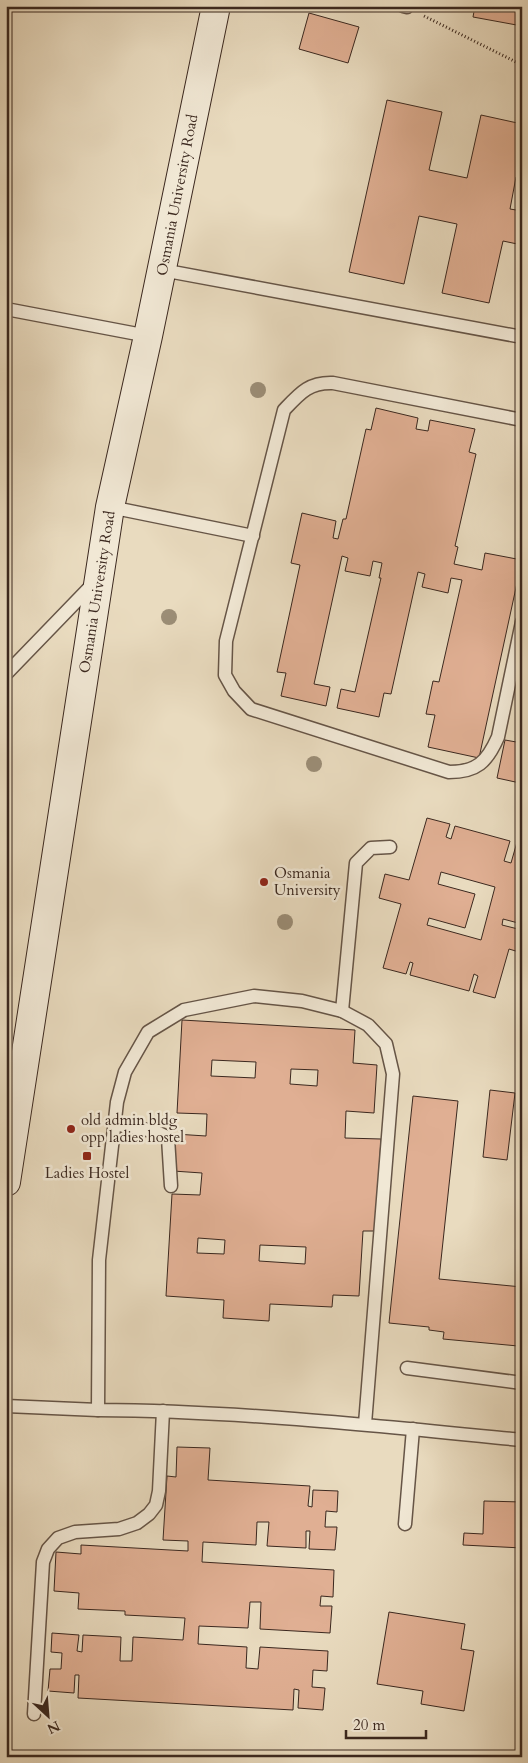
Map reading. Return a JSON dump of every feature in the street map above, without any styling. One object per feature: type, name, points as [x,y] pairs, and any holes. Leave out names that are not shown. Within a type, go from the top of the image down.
[{"type":"main road","name":"Osmania University Road","points":[[6,1182],[110,507],[162,270],[216,6]]},
{"type":"lane","points":[[162,270],[522,337]]},
{"type":"lane","points":[[6,309],[148,336]]},
{"type":"lane","points":[[522,420],[332,383],[319,383],[299,394],[284,410],[226,641],[225,674],[234,691],[251,708],[449,772],[463,772],[478,766],[490,754],[498,737],[522,622]]},
{"type":"lane","points":[[110,507],[253,536]]},
{"type":"lane","points":[[6,674],[99,578]]},
{"type":"lane","points":[[342,1011],[356,863],[371,848],[390,846]]},
{"type":"lane","points":[[98,1410],[99,1260],[117,1102],[125,1072],[148,1032],[184,1010],[254,996],[302,1001],[342,1011],[368,1025],[386,1044],[393,1074],[365,1424]]},
{"type":"lane","points":[[114,1124],[164,1134],[168,1138],[171,1186]]},
{"type":"lane","points":[[407,1368],[522,1383]]},
{"type":"lane","points":[[6,1406],[163,1411],[365,1424],[522,1440]]},
{"type":"lane","points":[[34,1714],[43,1562],[48,1549],[58,1538],[75,1532],[118,1529],[137,1523],[149,1514],[156,1505],[159,1491],[163,1411]]},
{"type":"lane","points":[[405,1524],[414,1429]]},
{"type":"path","points":[[405,7],[522,65]]},
{"type":"building","points":[[475,6],[522,6],[522,26],[473,17]]},
{"type":"building","points":[[309,13],[359,27],[348,63],[299,49]]},
{"type":"building","points":[[387,100],[442,112],[429,170],[467,178],[481,115],[522,124],[522,178],[516,177],[510,209],[522,211],[522,245],[503,241],[489,303],[442,293],[457,224],[419,216],[404,284],[349,272]]},
{"type":"building","points":[[376,408],[418,418],[416,429],[428,431],[430,420],[475,429],[469,452],[476,454],[455,546],[458,547],[454,564],[482,570],[485,553],[522,560],[479,758],[428,747],[435,715],[426,714],[433,681],[439,682],[462,580],[451,578],[448,593],[422,587],[425,574],[418,572],[391,694],[384,693],[379,717],[337,708],[341,689],[355,692],[381,578],[379,578],[382,563],[373,561],[370,576],[345,571],[348,558],[342,556],[314,684],[330,687],[326,706],[281,696],[286,673],[277,672],[300,565],[291,563],[302,513],[336,521],[333,538],[338,539],[343,519],[346,519],[366,429],[371,430]]},
{"type":"building","points":[[505,740],[522,743],[520,783],[497,778]]},
{"type":"building","points":[[427,818],[450,824],[446,837],[451,839],[455,826],[510,841],[504,861],[511,863],[517,842],[522,844],[522,924],[503,919],[502,925],[522,930],[522,943],[519,952],[509,949],[495,998],[473,992],[478,976],[474,974],[469,991],[410,975],[413,963],[410,962],[406,974],[383,968],[401,904],[379,898],[385,874],[409,880]],"holes":[[[441,872],[495,887],[481,940],[427,925],[429,918],[465,928],[475,894],[438,884]]]},
{"type":"building","points":[[182,1020],[355,1030],[353,1063],[377,1065],[374,1113],[346,1111],[345,1138],[381,1139],[375,1231],[363,1231],[359,1296],[333,1295],[332,1307],[270,1304],[269,1321],[223,1318],[224,1300],[166,1296],[172,1194],[200,1195],[202,1173],[173,1171],[175,1134],[206,1136],[207,1114],[177,1113]],"holes":[[[212,1060],[256,1062],[255,1078],[211,1076]],[[291,1069],[318,1070],[317,1086],[290,1084]],[[198,1238],[225,1240],[224,1254],[197,1253]],[[260,1245],[306,1247],[305,1264],[259,1261]]]},
{"type":"building","points":[[490,1090],[515,1093],[507,1160],[483,1157]]},
{"type":"building","points":[[413,1096],[458,1101],[439,1279],[522,1287],[522,1351],[518,1350],[518,1346],[443,1339],[444,1332],[429,1330],[429,1327],[389,1323]]},
{"type":"building","points":[[177,1447],[210,1448],[208,1480],[310,1486],[308,1506],[312,1507],[313,1490],[338,1491],[337,1512],[326,1511],[325,1527],[337,1527],[335,1550],[309,1549],[310,1531],[306,1531],[306,1548],[267,1546],[269,1522],[257,1522],[256,1545],[203,1542],[202,1562],[334,1570],[333,1597],[321,1596],[320,1606],[332,1606],[330,1633],[260,1629],[261,1602],[250,1602],[248,1628],[199,1626],[198,1644],[247,1647],[246,1668],[258,1669],[260,1647],[328,1651],[327,1671],[313,1670],[312,1687],[325,1688],[323,1710],[298,1708],[299,1690],[294,1689],[293,1710],[78,1698],[79,1675],[75,1675],[74,1693],[48,1691],[50,1669],[61,1669],[62,1653],[51,1652],[52,1633],[79,1635],[77,1651],[82,1652],[83,1635],[121,1637],[120,1661],[132,1661],[133,1637],[183,1640],[185,1618],[125,1615],[125,1611],[78,1609],[79,1593],[54,1591],[56,1552],[81,1554],[81,1545],[188,1551],[188,1541],[163,1540],[167,1476],[176,1477]]},
{"type":"building","points":[[484,1501],[522,1502],[522,1548],[463,1545],[464,1533],[483,1534]]},
{"type":"building","points":[[389,1612],[465,1624],[461,1649],[474,1651],[464,1711],[421,1704],[423,1691],[377,1684]]},
{"type":"place","name":"Osmania University","points":[[264,882]]},
{"type":"place","name":"old admin bldg opp ladies hostel","points":[[71,1129]]},
{"type":"place","name":"Ladies Hostel","points":[[87,1156]]}]
